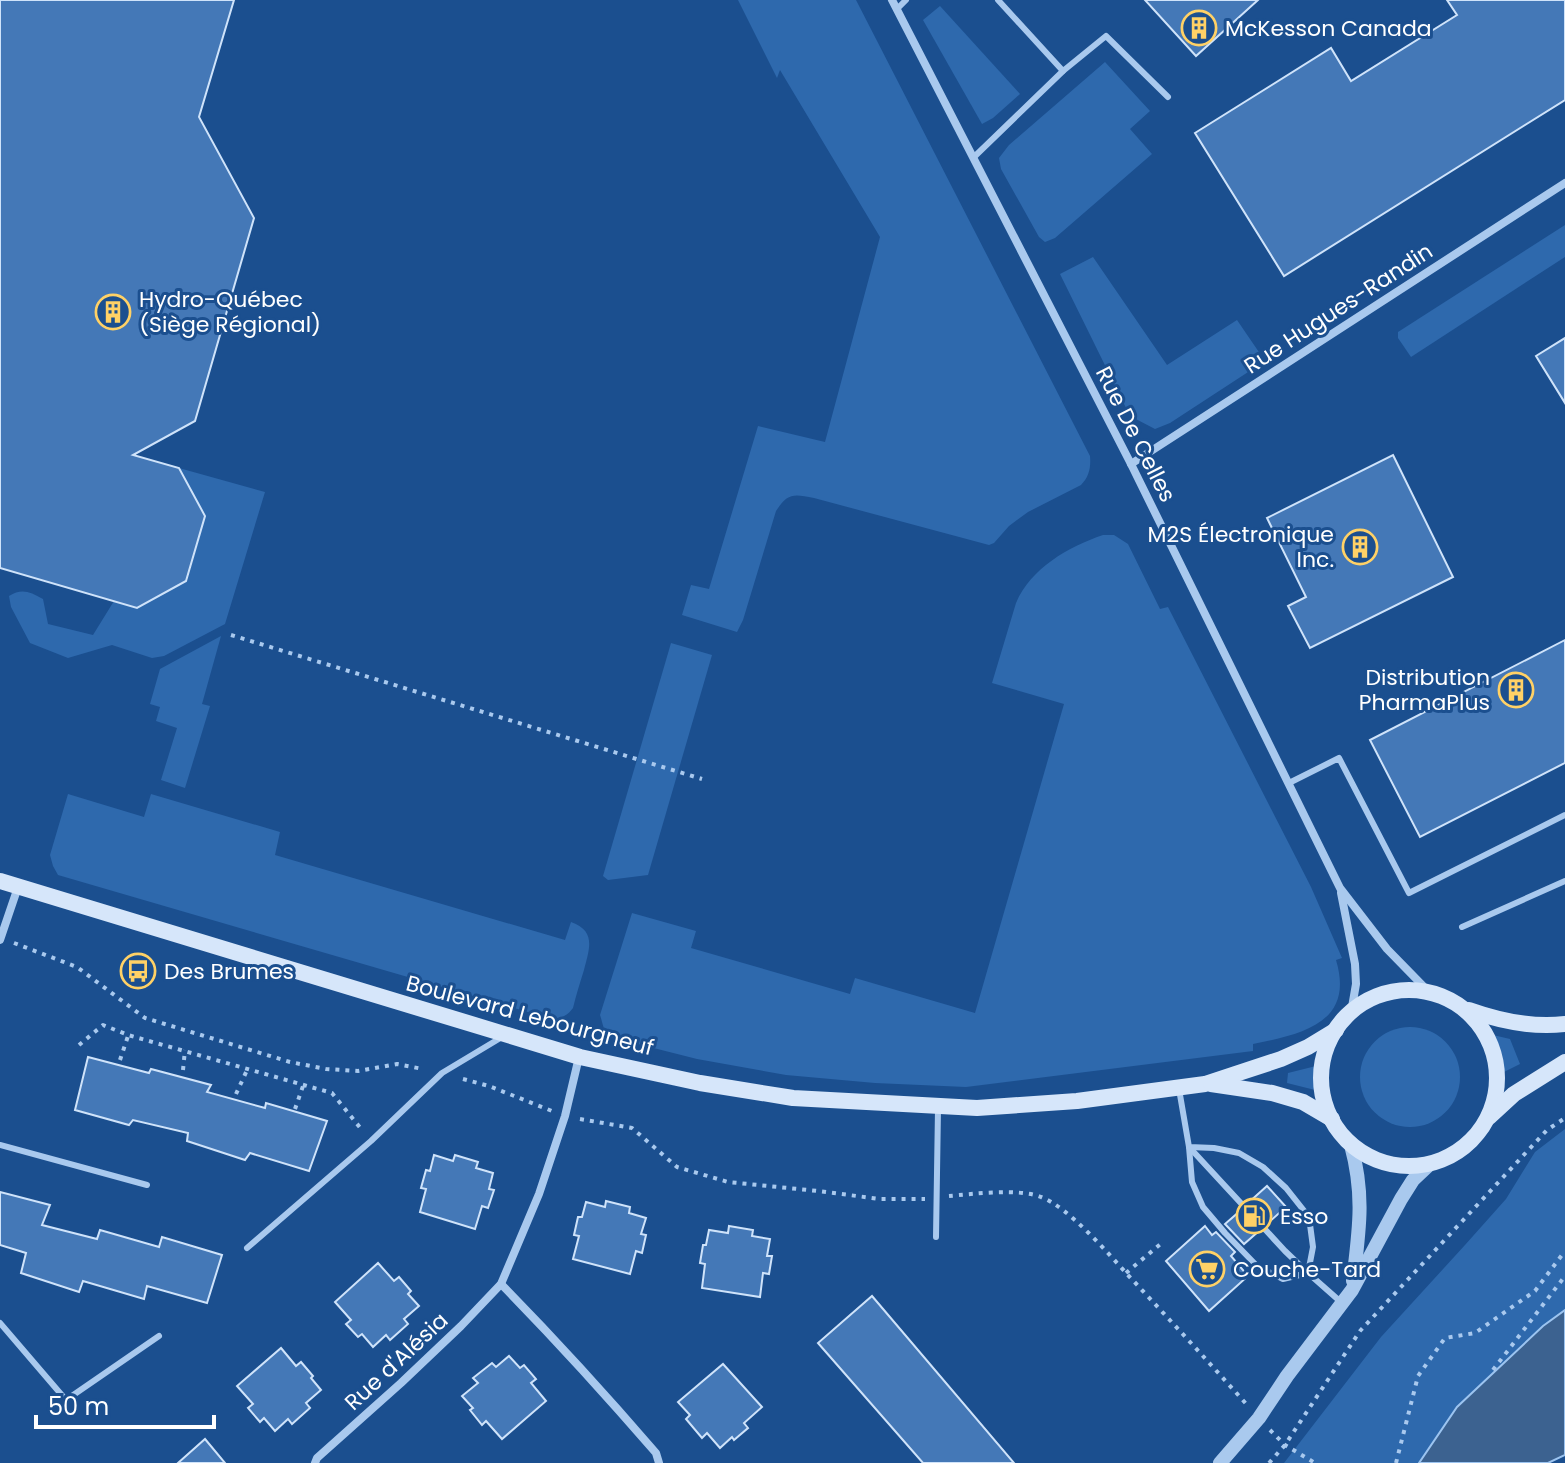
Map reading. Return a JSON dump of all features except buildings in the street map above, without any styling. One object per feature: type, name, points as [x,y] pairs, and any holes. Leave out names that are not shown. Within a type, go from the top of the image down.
[{"type":"main road","name":"Boulevard Lebourgneuf","points":[[0,881],[580,1057],[700,1083],[793,1098],[977,1108],[1062,1102],[1205,1084],[1281,1059],[1336,1030]]},
{"type":"main road","points":[[1565,1024],[1522,1024],[1486,1016],[1430,993],[1410,990],[1380,995],[1366,1001],[1336,1030],[1323,1062],[1322,1084],[1332,1119],[1351,1145],[1369,1157],[1409,1167],[1430,1164],[1454,1155],[1474,1139],[1488,1118],[1514,1094],[1565,1062]]},
{"type":"main road","points":[[1462,1008],[1479,1025],[1491,1046],[1497,1070],[1496,1095],[1488,1118]]},
{"type":"main road","name":"Boulevard Lebourgneuf","points":[[1205,1084],[1272,1093],[1303,1102],[1332,1119]]},
{"type":"street","name":"Rue De Celles","points":[[894,4],[1131,464],[1340,888],[1387,949],[1430,993]]},
{"type":"street","name":"Rue Hugues-Randin","points":[[1131,464],[1565,183]]},
{"type":"street","points":[[0,939],[18,887]]},
{"type":"street","name":"Rue De Celles","points":[[1340,888],[1355,964],[1356,984],[1351,1013]]},
{"type":"street","name":"Rue d'Alésia","points":[[315,1463],[461,1326],[501,1284],[539,1194],[565,1116],[580,1057]]},
{"type":"street","points":[[1351,1145],[1358,1177],[1361,1219],[1352,1290]]},
{"type":"street","points":[[1220,1463],[1259,1418],[1352,1290],[1401,1199],[1413,1180],[1430,1164]]},
{"type":"street","points":[[501,1284],[608,1397],[656,1453],[659,1463]]},
{"type":"lane","points":[[894,4],[906,0]]},
{"type":"lane","points":[[998,0],[1063,71]]},
{"type":"lane","points":[[973,158],[1063,71],[1106,36],[1168,97]]},
{"type":"lane","points":[[1289,783],[1339,758],[1409,893],[1565,815]]},
{"type":"lane","points":[[1462,927],[1565,881]]},
{"type":"lane","points":[[247,1248],[371,1141],[442,1073],[507,1034]]},
{"type":"lane","points":[[1179,1087],[1192,1182],[1203,1207],[1257,1266],[1283,1279],[1308,1273]]},
{"type":"lane","points":[[936,1237],[938,1106]]},
{"type":"lane","points":[[0,1145],[147,1185]]},
{"type":"lane","points":[[1189,1147],[1239,1153],[1263,1167],[1286,1188],[1309,1217],[1313,1247],[1308,1273]]},
{"type":"lane","points":[[1189,1147],[1285,1251],[1342,1303]]},
{"type":"lane","points":[[0,1323],[66,1400],[159,1336]]},
{"type":"path","points":[[231,635],[702,779]]},
{"type":"path","points":[[0,939],[77,967],[145,1018],[290,1062],[358,1071],[397,1064],[489,1086],[565,1116],[632,1128],[677,1167],[728,1182],[880,1199],[1014,1193],[1039,1196],[1058,1206],[1101,1245],[1259,1418]]},
{"type":"path","points":[[79,1045],[103,1025],[128,1035],[332,1093],[371,1141]]},
{"type":"path","points":[[120,1060],[128,1035]]},
{"type":"path","points":[[183,1070],[185,1050]]},
{"type":"path","points":[[236,1094],[248,1068]]},
{"type":"path","points":[[295,1109],[303,1086]]},
{"type":"path","points":[[1269,1463],[1285,1445],[1360,1331],[1547,1130],[1565,1118]]},
{"type":"path","points":[[1126,1273],[1164,1241]]},
{"type":"path","points":[[1396,1463],[1418,1376],[1445,1338],[1475,1333],[1535,1291],[1565,1251]]},
{"type":"path","points":[[1493,1370],[1565,1276]]},
{"type":"path","points":[[1285,1445],[1315,1463]]},
{"type":"shaded area","points":[[738,0],[856,0],[1090,456],[1090,468],[1081,485],[1028,512],[989,545],[814,498],[788,498],[776,511],[737,632],[682,615],[691,585],[709,589],[758,426],[825,442],[880,237],[780,70],[777,78]]},
{"type":"shaded area","points":[[940,6],[1020,94],[982,124],[923,20]]},
{"type":"shaded area","points":[[1105,62],[1150,111],[1130,129],[1152,154],[1055,238],[1045,242],[1039,237],[1001,169],[999,158],[1009,145]]},
{"type":"shaded area","points":[[1565,225],[1565,257],[1411,357],[1398,338],[1398,332]]},
{"type":"shaded area","points":[[1093,257],[1167,365],[1237,320],[1265,361],[1170,423],[1155,429],[1130,416],[1060,274]]},
{"type":"shaded area","points":[[179,468],[265,492],[225,624],[164,656],[152,658],[112,645],[68,658],[30,643],[11,607],[9,596],[18,592],[43,599],[48,624],[93,635],[114,601],[139,607],[187,581],[205,517]]},
{"type":"shaded area","points":[[1103,535],[1114,535],[1128,544],[1160,609],[1168,607],[1311,887],[1342,958],[1336,960],[1340,981],[1338,998],[1331,1012],[1306,1030],[1253,1044],[1253,1051],[966,1087],[786,1075],[697,1059],[610,1037],[600,1015],[632,913],[696,931],[691,948],[850,994],[855,978],[975,1013],[1064,704],[992,683],[1016,603],[1031,579],[1052,560]]},
{"type":"shaded area","points":[[221,636],[202,704],[210,706],[185,788],[161,780],[177,728],[156,721],[160,707],[150,704],[160,669]]},
{"type":"shaded area","points":[[671,643],[712,655],[648,875],[608,880],[603,876]]},
{"type":"shaded area","points":[[68,794],[144,817],[151,794],[280,832],[275,855],[565,940],[571,922],[585,930],[589,942],[573,1008],[564,1016],[552,1019],[58,875],[50,855]]},
{"type":"shaded area","points":[[1410,1027],[1429,1031],[1445,1042],[1456,1058],[1460,1077],[1456,1096],[1445,1112],[1429,1123],[1410,1127],[1391,1123],[1375,1112],[1364,1096],[1360,1077],[1364,1058],[1375,1042],[1391,1031]]},
{"type":"shaded area","points":[[1493,1035],[1510,1039],[1520,1064],[1502,1073]]},
{"type":"shaded area","points":[[1316,1066],[1315,1090],[1287,1083],[1288,1073]]},
{"type":"shaded area","points":[[1565,1129],[1565,1310],[1543,1326],[1457,1406],[1419,1463],[1284,1463],[1381,1337],[1506,1199],[1535,1152]]},
{"type":"shaded area","points":[[1565,1310],[1565,1455],[1548,1463],[1419,1463],[1457,1407],[1543,1326]]},
{"type":"place","name":"McKesson Canada","points":[[1199,28]]},
{"type":"place","name":"Hydro-Québec (Siège Régional)","points":[[113,312]]},
{"type":"place","name":"M2S Électronique Inc.","points":[[1360,547]]},
{"type":"place","name":"Distribution PharmaPlus","points":[[1516,690]]},
{"type":"place","name":"Des Brumes","points":[[138,971]]},
{"type":"place","name":"Esso","points":[[1254,1216]]},
{"type":"place","name":"Couche-Tard","points":[[1207,1269]]}]
